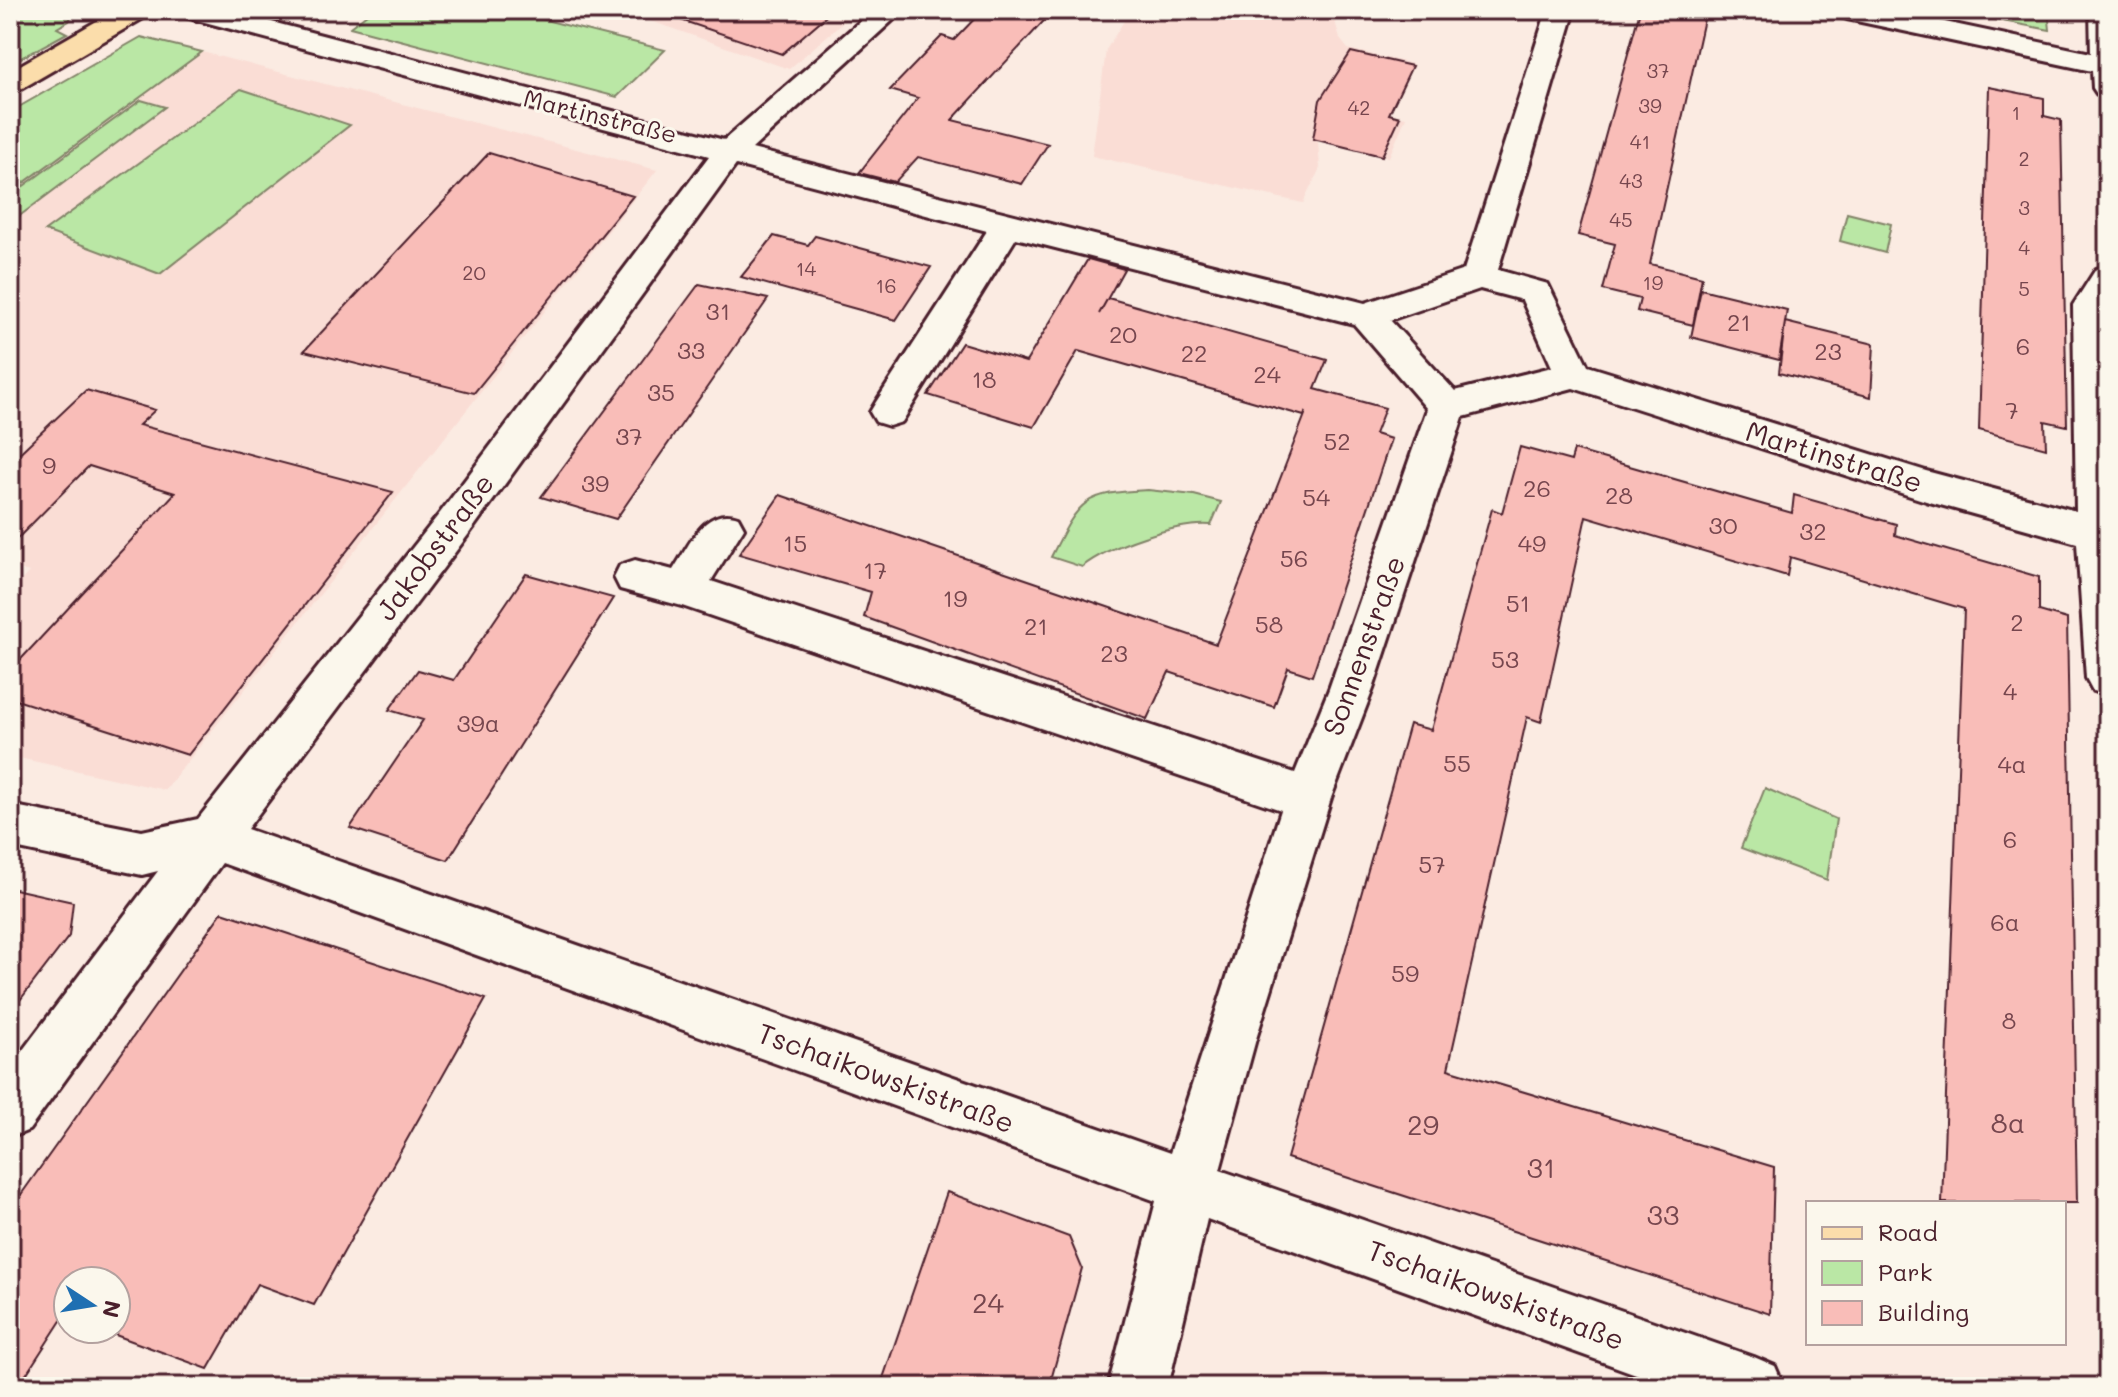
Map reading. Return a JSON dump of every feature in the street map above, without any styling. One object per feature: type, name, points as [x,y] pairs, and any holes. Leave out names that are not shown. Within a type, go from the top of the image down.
[{"type":"main road","points":[[10,83],[137,10]]},
{"type":"street","name":"Martinstraße","points":[[192,10],[729,152],[782,169],[1009,223],[1366,315]]},
{"type":"street","name":"Jakobstraße","points":[[10,1111],[212,838],[454,524],[729,152],[890,10]]},
{"type":"street","points":[[1479,277],[1561,10]]},
{"type":"street","points":[[1847,10],[2107,73],[2104,10]]},
{"type":"street","points":[[889,412],[1009,223]]},
{"type":"street","points":[[1479,277],[1536,292],[1574,375],[1447,407],[1366,315],[1479,277]]},
{"type":"street","points":[[2108,277],[2091,305],[2108,678]]},
{"type":"street","name":"Martinstraße","points":[[1574,375],[1926,486],[2102,534]]},
{"type":"street","name":"Sonnenstraße","points":[[1138,1387],[1188,1185],[1230,1039],[1308,798],[1351,689],[1447,407]]},
{"type":"street","points":[[683,589],[724,528]]},
{"type":"street","points":[[635,577],[683,589],[1308,798]]},
{"type":"street","points":[[10,826],[142,853],[212,838]]},
{"type":"street","name":"Tschaikowskistraße","points":[[212,838],[1754,1387]]},
{"type":"shaded area","points":[[619,10],[857,10],[789,69]]},
{"type":"shaded area","points":[[1326,10],[1333,14],[1340,39],[1348,49],[1413,64],[1396,102],[1391,101],[1387,113],[1406,117],[1389,157],[1318,141],[1320,168],[1303,203],[1092,156],[1106,50],[1130,11]]},
{"type":"shaded area","points":[[202,52],[657,170],[165,790],[10,756],[10,593],[29,572],[10,566],[10,193]]},
{"type":"green space","points":[[10,10],[71,10],[73,13],[69,21],[57,28],[67,33],[10,64]]},
{"type":"green space","points":[[372,10],[550,10],[541,19],[665,50],[617,97],[350,27]]},
{"type":"green space","points":[[1945,10],[2048,10],[2050,30]]},
{"type":"green space","points":[[141,37],[202,52],[10,193],[10,112]]},
{"type":"green space","points":[[241,89],[350,125],[160,274],[45,231]]},
{"type":"green space","points":[[141,100],[165,107],[10,223],[10,196]]},
{"type":"green space","points":[[1847,213],[1891,224],[1885,253],[1840,241]]},
{"type":"green space","points":[[1148,490],[1194,495],[1221,502],[1211,525],[1181,527],[1144,537],[1108,551],[1082,567],[1051,557],[1069,523],[1086,503],[1109,494]]},
{"type":"green space","points":[[1765,788],[1836,819],[1827,880],[1741,848]]},
{"type":"building","points":[[673,10],[833,10],[782,54],[672,17]]},
{"type":"building","points":[[983,10],[1054,10],[952,120],[1048,144],[1022,184],[918,157],[895,182],[859,173],[918,98],[890,90],[942,36],[954,40]]},
{"type":"building","points":[[1640,10],[1706,10],[1650,264],[1702,277],[1693,325],[1637,311],[1640,299],[1603,290],[1615,244],[1578,235]]},
{"type":"building","points":[[1351,52],[1412,66],[1389,114],[1400,117],[1382,156],[1313,139],[1320,100]]},
{"type":"building","points":[[1989,87],[2044,98],[2044,116],[2061,120],[2067,426],[2045,421],[2046,448],[1979,430]]},
{"type":"building","points":[[489,153],[633,196],[474,393],[304,351]]},
{"type":"building","points":[[774,236],[808,245],[815,236],[931,267],[896,320],[741,277]]},
{"type":"building","points":[[1088,259],[1124,269],[1099,314],[1108,298],[1327,360],[1315,389],[1385,408],[1375,434],[1391,439],[1312,676],[1288,668],[1274,707],[1169,672],[1147,719],[864,617],[871,592],[739,554],[780,495],[1216,644],[1306,412],[1304,416],[1078,351],[1034,427],[928,395],[962,343],[1026,362]]},
{"type":"building","points":[[699,284],[768,299],[616,519],[541,497]]},
{"type":"building","points":[[1701,289],[1787,310],[1779,360],[1691,337]]},
{"type":"building","points":[[1785,322],[1874,344],[1871,397],[1779,373]]},
{"type":"building","points":[[86,390],[155,410],[139,425],[393,492],[188,755],[10,698],[10,671],[175,493],[89,466],[10,546],[10,462]]},
{"type":"building","points":[[1520,447],[1571,461],[1574,450],[1792,513],[1794,495],[1896,524],[1895,535],[2039,577],[2039,611],[2067,619],[2077,1203],[1942,1201],[1964,609],[1790,557],[1787,576],[1586,516],[1541,722],[1527,717],[1448,1069],[1774,1167],[1770,1314],[1287,1158],[1409,724],[1431,730],[1492,509],[1502,513]]},
{"type":"building","points":[[526,574],[613,598],[448,860],[350,828],[423,720],[389,710],[418,670],[454,680]]},
{"type":"building","points":[[10,888],[73,902],[69,936],[10,1013]]},
{"type":"building","points":[[222,912],[486,999],[314,1305],[257,1284],[208,1369],[132,1341],[132,1265],[52,1265],[52,1335],[18,1387],[10,1387],[10,1210]]},
{"type":"building","points":[[947,1192],[1069,1237],[1082,1268],[1049,1387],[880,1387]]}]
